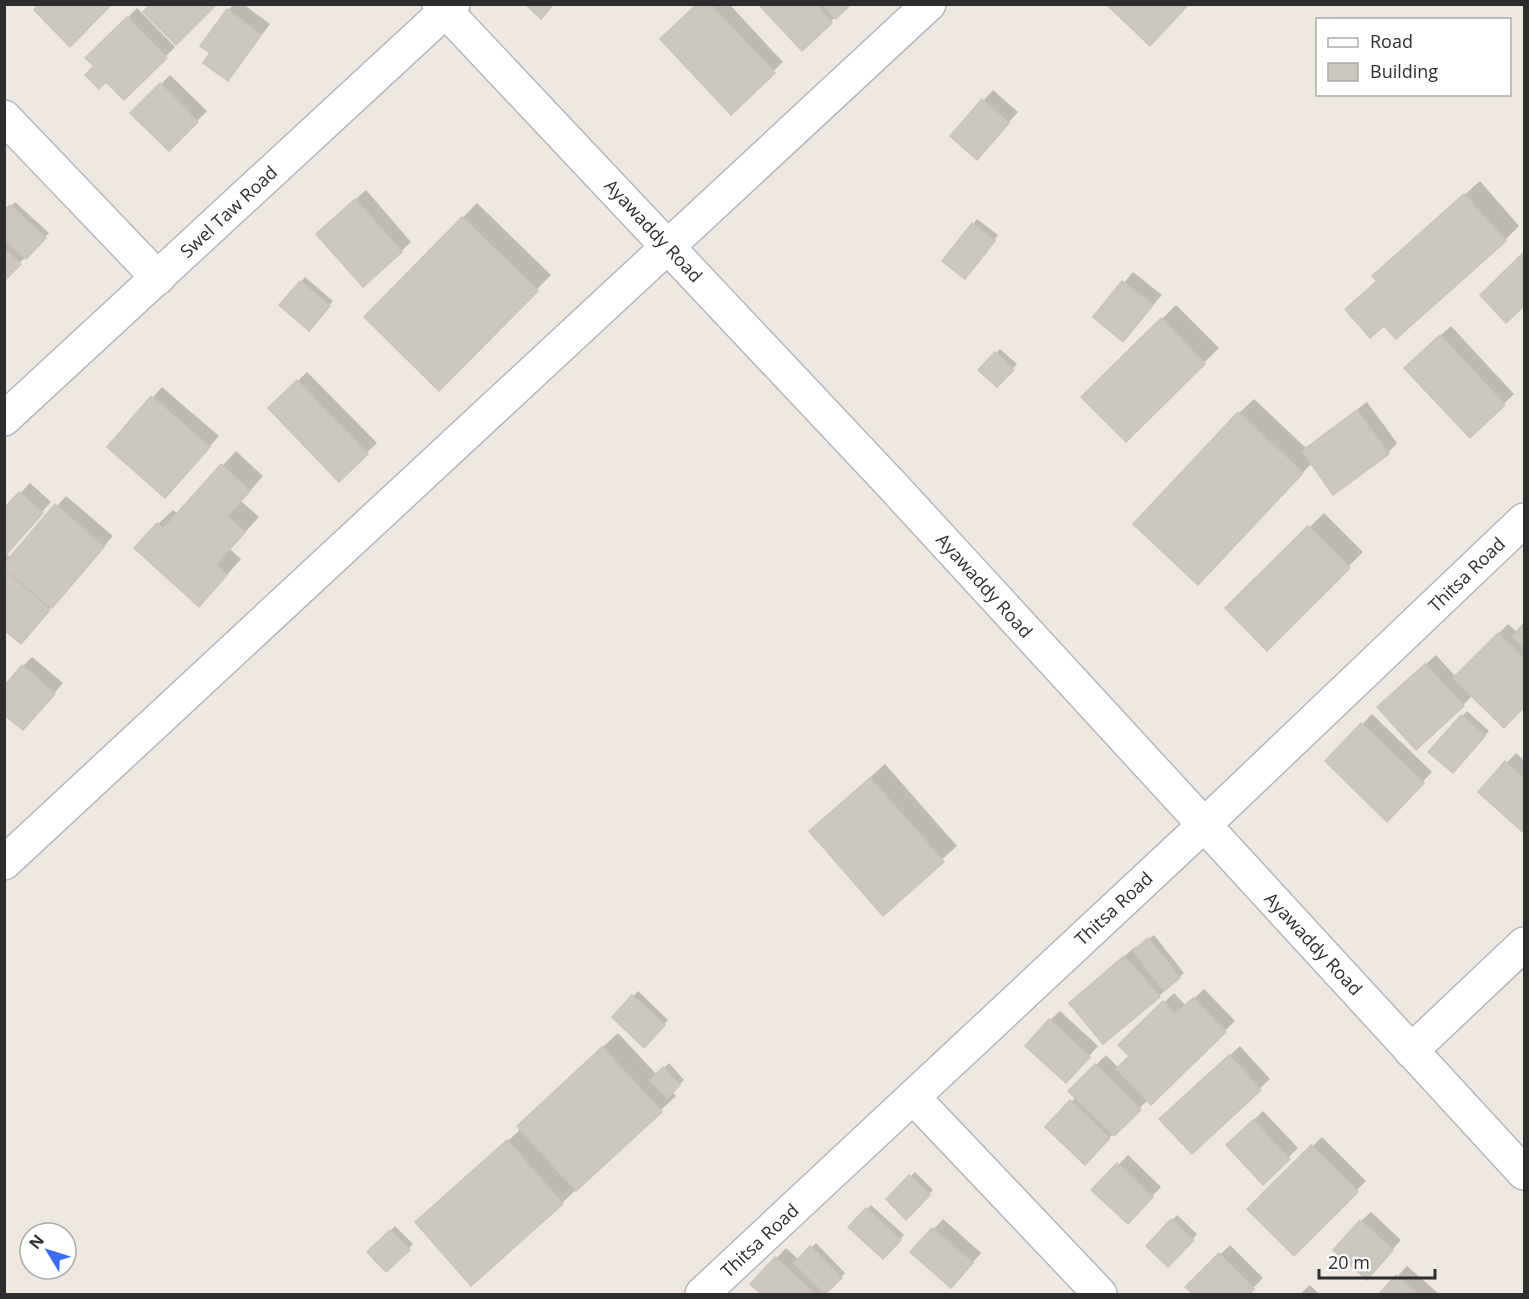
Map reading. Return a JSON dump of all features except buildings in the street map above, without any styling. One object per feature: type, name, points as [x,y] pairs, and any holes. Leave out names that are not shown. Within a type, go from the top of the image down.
[{"type":"street","points":[[4,863],[928,4]]},
{"type":"street","name":"Ayawaddy Road","points":[[446,7],[668,248],[891,484],[1524,1173]]},
{"type":"street","name":"Swel Taw Road","points":[[4,419],[158,278],[446,7]]},
{"type":"street","points":[[4,117],[158,278]]},
{"type":"street","name":"Thitsa Road","points":[[706,1293],[1203,826],[1524,520]]},
{"type":"street","points":[[1412,1051],[1524,944]]},
{"type":"street","points":[[913,1097],[1100,1294]]}]
